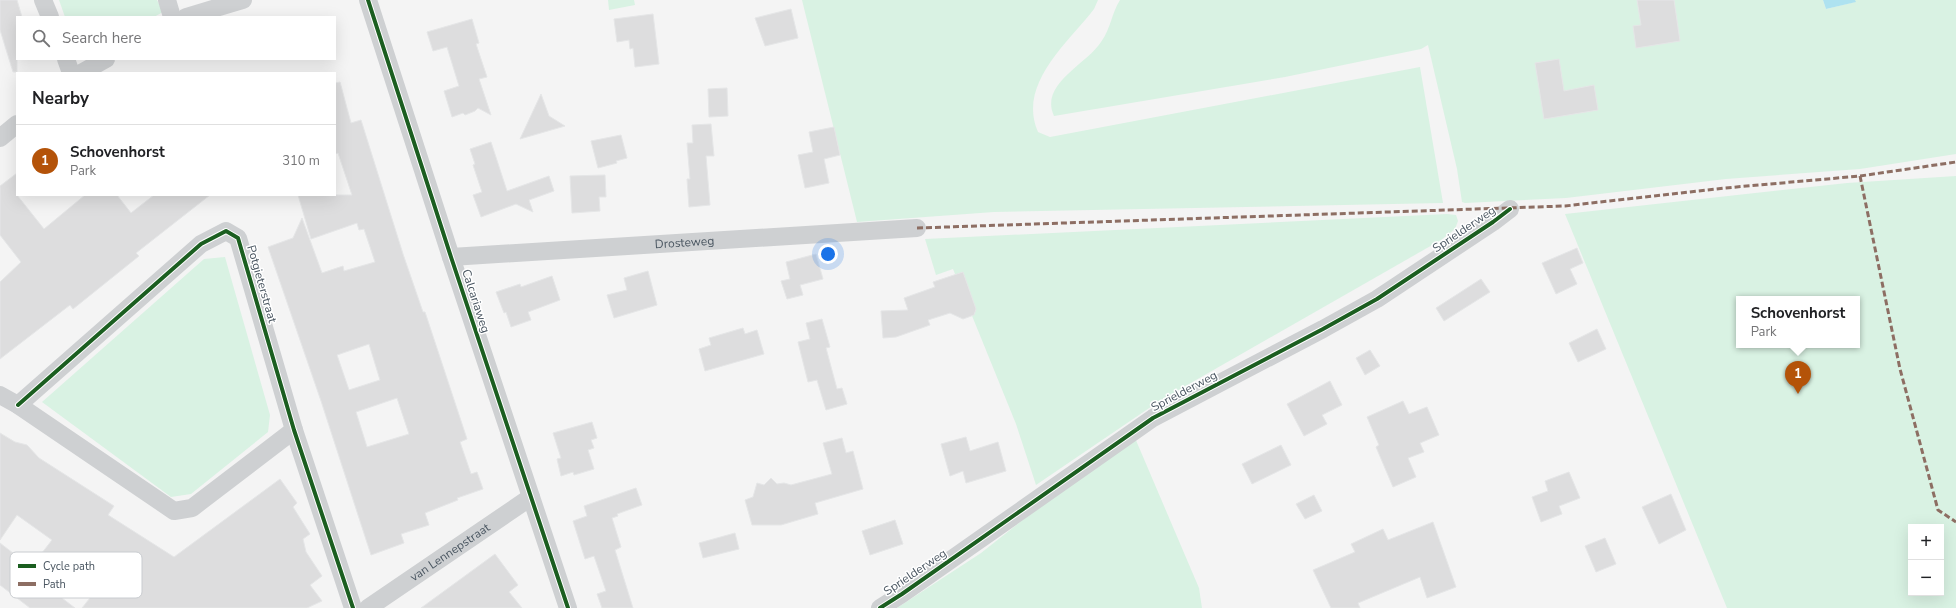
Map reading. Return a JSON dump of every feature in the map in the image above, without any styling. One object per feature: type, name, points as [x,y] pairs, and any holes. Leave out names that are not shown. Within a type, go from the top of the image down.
[{"type":"street","points":[[43,0],[50,16]]},
{"type":"street","points":[[167,0],[172,16]]},
{"type":"street","points":[[189,16],[243,0]]},
{"type":"street","name":"Calcariaweg","points":[[368,0],[451,257],[568,608]]},
{"type":"street","points":[[66,60],[71,72]]},
{"type":"street","points":[[83,72],[104,60]]},
{"type":"street","points":[[0,138],[16,125]]},
{"type":"street","name":"Sprielderweg","points":[[880,608],[1153,418],[1377,299],[1493,222],[1510,209]]},
{"type":"street","name":"Drosteweg","points":[[451,257],[918,228]]},
{"type":"street","name":"Potgieterstraat","points":[[18,405],[201,244],[226,231],[238,238],[294,430],[353,608]]},
{"type":"street","points":[[0,395],[18,405],[174,511],[192,508],[294,430]]},
{"type":"street","name":"van Lennepstraat","points":[[368,608],[531,497]]},
{"type":"green space","points":[[59,0],[157,0],[163,12],[156,16],[65,16]]},
{"type":"green space","points":[[608,0],[634,0],[635,5],[609,10]]},
{"type":"green space","points":[[802,0],[1098,0],[1094,9],[1048,65],[1034,97],[1033,114],[1038,132],[1050,137],[1420,67],[1443,203],[994,212],[857,222]]},
{"type":"green space","points":[[1120,0],[1823,0],[1826,9],[1855,2],[1855,0],[1956,0],[1956,154],[1860,169],[1726,179],[1566,198],[1465,203],[1462,202],[1457,169],[1428,45],[1421,49],[1285,77],[1054,116],[1051,105],[1053,94],[1067,75],[1101,42]]},
{"type":"green space","points":[[1956,176],[1956,608],[1727,608],[1565,214],[1847,183]]},
{"type":"green space","points":[[1447,214],[1456,215],[1458,221],[1455,229],[1441,240],[1161,400],[1036,485],[1016,424],[953,269],[936,275],[925,239]]},
{"type":"green space","points":[[225,257],[270,415],[268,432],[191,494],[171,497],[42,402],[204,259]]},
{"type":"green space","points":[[1135,438],[1199,588],[1202,608],[897,608],[981,553],[1057,493]]},
{"type":"water","points":[[1823,0],[1855,0],[1856,2],[1826,9]]},
{"type":"building","points":[[0,0],[17,0],[22,16],[16,16],[17,72],[13,72],[0,30]]},
{"type":"building","points":[[1637,0],[1674,0],[1680,41],[1636,48],[1633,26],[1641,25]]},
{"type":"building","points":[[791,9],[798,38],[765,46],[755,18]]},
{"type":"building","points":[[653,14],[659,64],[635,67],[633,48],[630,49],[629,40],[617,42],[614,19]]},
{"type":"building","points":[[472,19],[479,43],[476,44],[487,77],[479,79],[491,115],[478,108],[475,111],[465,115],[463,113],[452,117],[444,91],[459,86],[447,47],[433,51],[427,32]]},
{"type":"building","points":[[1559,59],[1564,91],[1594,85],[1598,110],[1544,119],[1535,63]]},
{"type":"building","points":[[340,82],[351,123],[361,120],[403,254],[423,312],[425,312],[467,439],[460,442],[471,474],[477,472],[483,489],[457,498],[458,500],[425,513],[429,525],[401,534],[404,543],[371,555],[321,401],[268,247],[293,238],[302,218],[322,273],[343,266],[344,271],[375,262],[364,229],[359,230],[357,223],[311,239],[298,196],[352,195],[338,153],[336,154],[336,83]],"holes":[[[369,344],[380,380],[349,390],[337,355]],[[397,398],[409,434],[367,447],[356,412]]]},
{"type":"building","points":[[727,88],[728,116],[709,117],[708,89]]},
{"type":"building","points":[[541,94],[549,116],[565,126],[520,139]]},
{"type":"building","points":[[711,124],[714,156],[706,156],[710,205],[689,207],[687,179],[690,179],[687,143],[693,143],[692,125]]},
{"type":"building","points":[[834,127],[840,155],[824,159],[829,183],[805,188],[798,155],[813,152],[809,132]]},
{"type":"building","points":[[621,135],[627,158],[616,161],[617,163],[598,168],[591,141]]},
{"type":"building","points":[[491,142],[507,191],[549,176],[554,191],[529,200],[533,212],[516,204],[481,217],[473,195],[482,192],[473,165],[475,164],[470,149]]},
{"type":"building","points":[[16,174],[16,196],[18,196],[44,229],[84,196],[118,196],[131,213],[153,196],[209,196],[136,253],[139,256],[73,309],[70,305],[0,359],[0,282],[21,262],[0,235],[0,186]]},
{"type":"building","points":[[605,175],[606,197],[599,197],[600,211],[572,213],[570,176]]},
{"type":"building","points":[[1577,248],[1583,263],[1570,269],[1577,284],[1556,294],[1542,263]]},
{"type":"building","points":[[816,254],[823,279],[800,285],[803,295],[787,299],[781,281],[790,279],[786,262]]},
{"type":"building","points":[[648,271],[657,305],[614,318],[607,295],[627,290],[624,278]]},
{"type":"building","points":[[963,272],[976,309],[974,315],[963,319],[950,313],[928,320],[930,325],[896,337],[883,338],[881,311],[908,310],[904,298],[935,287],[933,282]]},
{"type":"building","points":[[552,276],[560,300],[528,312],[531,320],[511,327],[506,312],[504,313],[496,292],[520,284],[521,287]]},
{"type":"building","points":[[1481,279],[1490,292],[1444,321],[1436,308]]},
{"type":"building","points":[[822,319],[830,347],[826,348],[837,389],[842,388],[847,404],[826,410],[817,380],[808,382],[798,342],[810,339],[806,323]]},
{"type":"building","points":[[743,328],[745,334],[757,330],[764,354],[705,371],[699,349],[711,345],[709,338]]},
{"type":"building","points":[[1597,329],[1606,349],[1578,362],[1569,343]]},
{"type":"building","points":[[1370,350],[1380,366],[1365,375],[1356,358]]},
{"type":"building","points":[[1330,381],[1342,405],[1322,415],[1327,424],[1304,436],[1287,404]]},
{"type":"building","points":[[1403,401],[1409,414],[1427,407],[1439,435],[1420,443],[1424,452],[1408,458],[1416,477],[1393,487],[1376,447],[1379,445],[1367,417]]},
{"type":"building","points":[[592,422],[597,438],[591,440],[594,448],[588,450],[594,469],[574,475],[573,472],[561,476],[557,459],[561,458],[553,433]]},
{"type":"building","points":[[0,433],[15,442],[27,445],[39,458],[114,506],[108,515],[174,557],[280,479],[297,503],[293,507],[310,534],[303,539],[306,552],[322,576],[310,585],[322,601],[307,608],[82,608],[90,598],[142,598],[142,552],[43,552],[52,540],[17,515],[0,540]]},
{"type":"building","points":[[966,437],[970,451],[998,442],[1006,471],[966,483],[963,471],[950,476],[941,444]]},
{"type":"building","points":[[842,438],[846,453],[853,451],[863,489],[815,503],[818,514],[781,525],[752,525],[745,500],[753,497],[757,483],[764,485],[771,478],[777,484],[784,483],[791,485],[832,474],[823,443]]},
{"type":"building","points":[[1281,445],[1291,465],[1252,484],[1242,464]]},
{"type":"building","points":[[1569,472],[1580,498],[1559,506],[1562,514],[1541,522],[1532,497],[1548,491],[1545,481]]},
{"type":"building","points":[[636,488],[642,505],[617,514],[618,516],[612,518],[621,547],[615,550],[633,608],[602,608],[597,594],[606,591],[594,556],[585,559],[573,521],[587,516],[584,506]]},
{"type":"building","points":[[1671,494],[1686,530],[1659,544],[1642,507]]},
{"type":"building","points":[[1314,495],[1322,511],[1305,519],[1296,504]]},
{"type":"building","points":[[895,520],[903,544],[870,555],[862,531]]},
{"type":"building","points":[[1433,522],[1456,587],[1427,598],[1420,577],[1358,603],[1360,608],[1331,608],[1313,570],[1355,552],[1351,544],[1383,529],[1388,540]]},
{"type":"building","points":[[735,533],[739,549],[703,558],[699,543]]},
{"type":"building","points":[[1605,538],[1616,564],[1596,572],[1585,546]]},
{"type":"building","points":[[0,543],[12,552],[10,552],[10,593],[0,585]]},
{"type":"building","points":[[495,554],[518,585],[509,592],[522,608],[421,608]]},
{"type":"building","points":[[17,598],[62,598],[75,608],[30,608]]},
{"type":"marked path","points":[[917,228],[1565,206],[1725,188],[1860,176],[1956,162]]},
{"type":"marked path","points":[[1860,176],[1900,369],[1938,510],[1956,522]]},
{"type":"cycle path","points":[[368,0],[451,257],[568,608]]},
{"type":"cycle path","points":[[880,608],[1153,418],[1377,299],[1493,222],[1510,209]]},
{"type":"cycle path","points":[[18,405],[201,244],[226,231],[238,238],[294,430],[353,608]]},
{"type":"place","name":"Schovenhorst","points":[[1798,394]]}]
